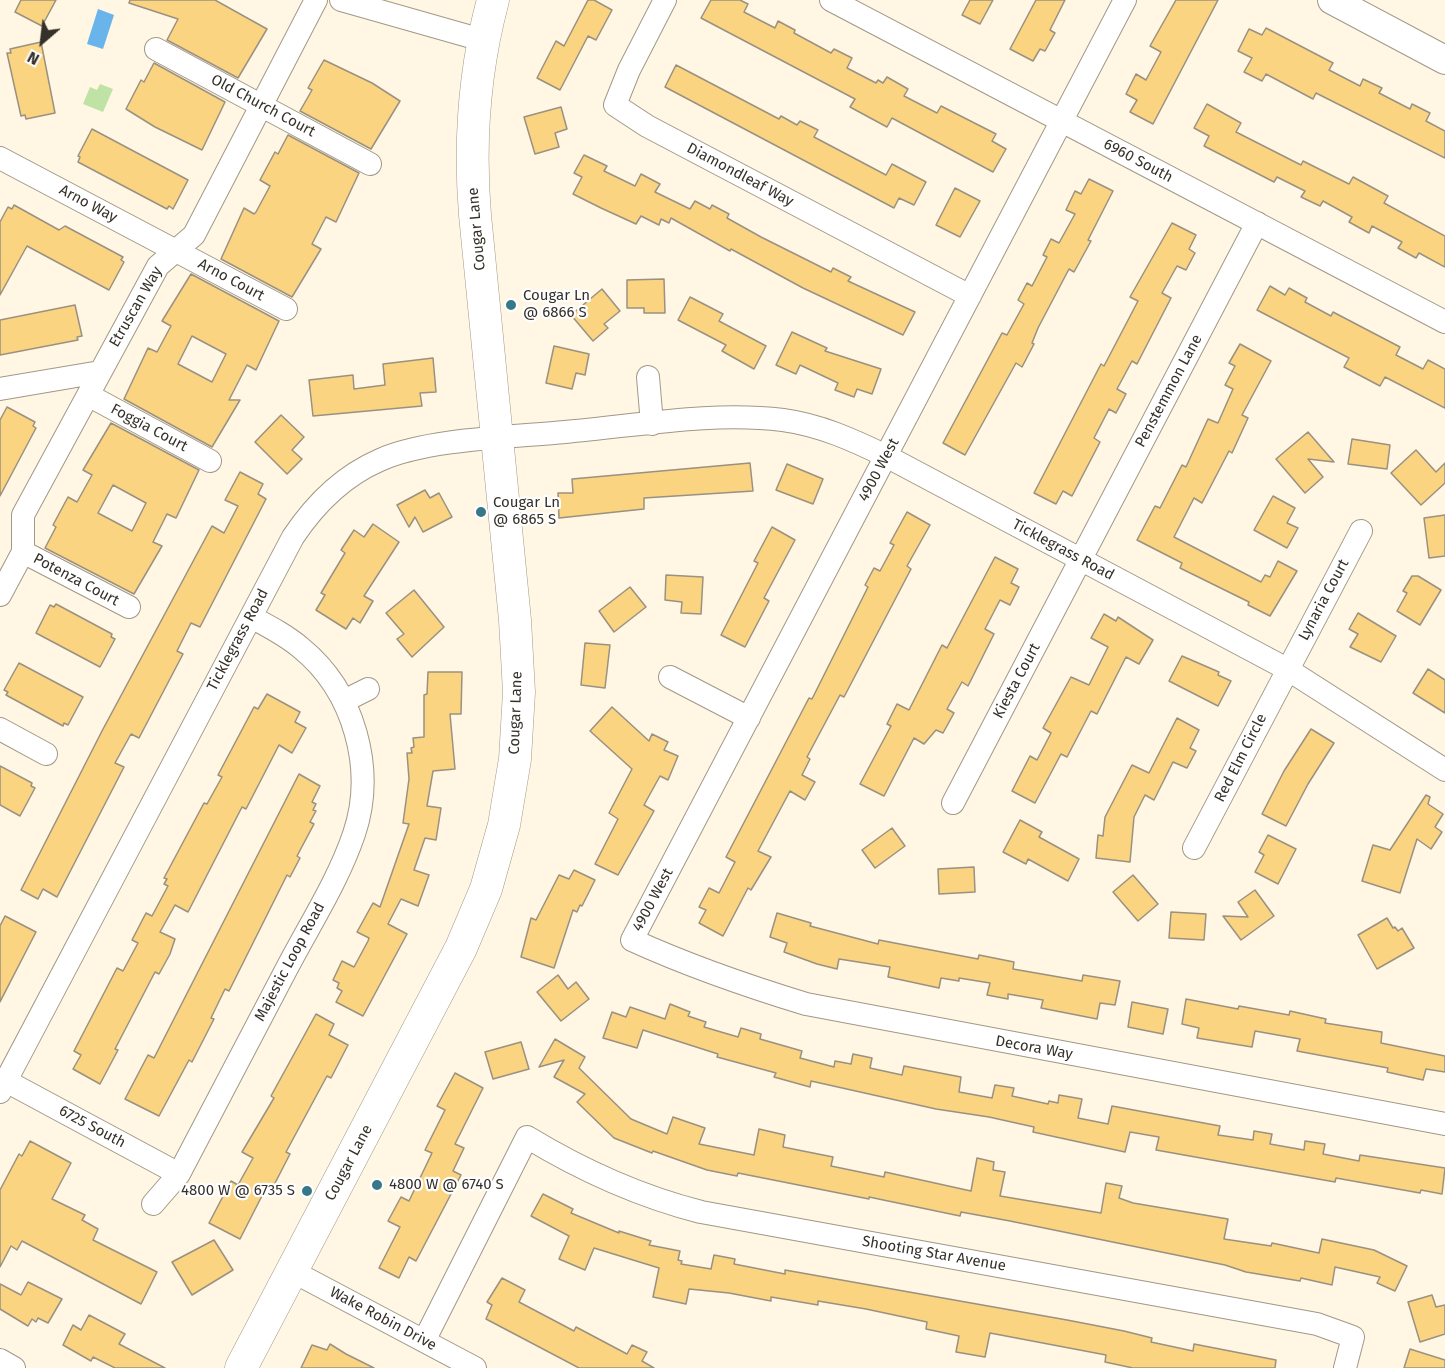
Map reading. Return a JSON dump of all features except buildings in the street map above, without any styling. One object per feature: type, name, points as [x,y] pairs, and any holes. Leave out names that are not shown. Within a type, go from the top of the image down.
[{"type":"main road","name":"Cougar Lane","points":[[241,1368],[461,948],[486,889],[504,825],[515,759],[519,692],[515,620],[472,182],[473,116],[482,40],[493,0]]},
{"type":"street","name":"Etruscan Way","points":[[0,595],[23,552],[21,534],[23,515],[158,266],[194,234],[263,106],[316,0]]},
{"type":"street","points":[[341,0],[482,40]]},
{"type":"street","name":"Diamondleaf Way","points":[[665,0],[629,70],[615,105],[647,126],[970,296]]},
{"type":"street","name":"6960 South","points":[[831,0],[1445,322]]},
{"type":"street","name":"4900 West","points":[[632,940],[1125,0]]},
{"type":"street","points":[[1332,0],[1445,60]]},
{"type":"street","name":"Old Church Court","points":[[156,49],[370,164]]},
{"type":"street","name":"Arno Way","points":[[0,158],[176,250]]},
{"type":"street","name":"Penstemmon Lane","points":[[1080,559],[1257,223]]},
{"type":"street","name":"Arno Court","points":[[176,250],[286,309]]},
{"type":"street","points":[[0,389],[100,372]]},
{"type":"street","points":[[648,376],[652,424]]},
{"type":"street","name":"Foggia Court","points":[[88,395],[210,460]]},
{"type":"street","name":"Ticklegrass Road","points":[[3,1086],[303,521],[346,479],[398,453],[497,438],[737,417],[785,421],[832,432],[886,456],[1287,669],[1445,770]]},
{"type":"street","name":"Lynaria Court","points":[[1287,669],[1361,531]]},
{"type":"street","name":"Potenza Court","points":[[23,552],[129,607]]},
{"type":"street","name":"Kiesta Court","points":[[953,803],[1080,559]]},
{"type":"street","name":"Majestic Loop Road","points":[[153,1204],[178,1174],[339,869],[360,813],[362,775],[357,736],[344,701],[328,677],[305,651],[251,616]]},
{"type":"street","name":"Red Elm Circle","points":[[1194,848],[1287,669]]},
{"type":"street","points":[[670,677],[748,718]]},
{"type":"street","points":[[344,701],[368,689]]},
{"type":"street","points":[[0,729],[46,754]]},
{"type":"street","name":"Decora Way","points":[[632,940],[732,981],[807,1004],[1445,1124]]},
{"type":"street","name":"6725 South","points":[[3,1086],[178,1174]]},
{"type":"street","name":"Shooting Star Avenue","points":[[424,1341],[527,1137],[598,1178],[654,1199],[701,1212],[1317,1324],[1353,1337],[1345,1368]]},
{"type":"street","name":"Wake Robin Drive","points":[[292,1271],[475,1368]]},
{"type":"street","points":[[0,1360],[14,1368]]},
{"type":"green space","points":[[100,84],[113,89],[103,112],[83,104],[90,87],[97,90]]},
{"type":"water","points":[[98,9],[114,15],[103,49],[87,44]]},
{"type":"place","name":"Cougar Ln @ 6866 S","points":[[511,305]]},
{"type":"place","name":"Cougar Ln @ 6865 S","points":[[481,512]]},
{"type":"place","name":"4800 W @ 6740 S","points":[[377,1185]]},
{"type":"place","name":"4800 W @ 6735 S","points":[[307,1191]]}]
